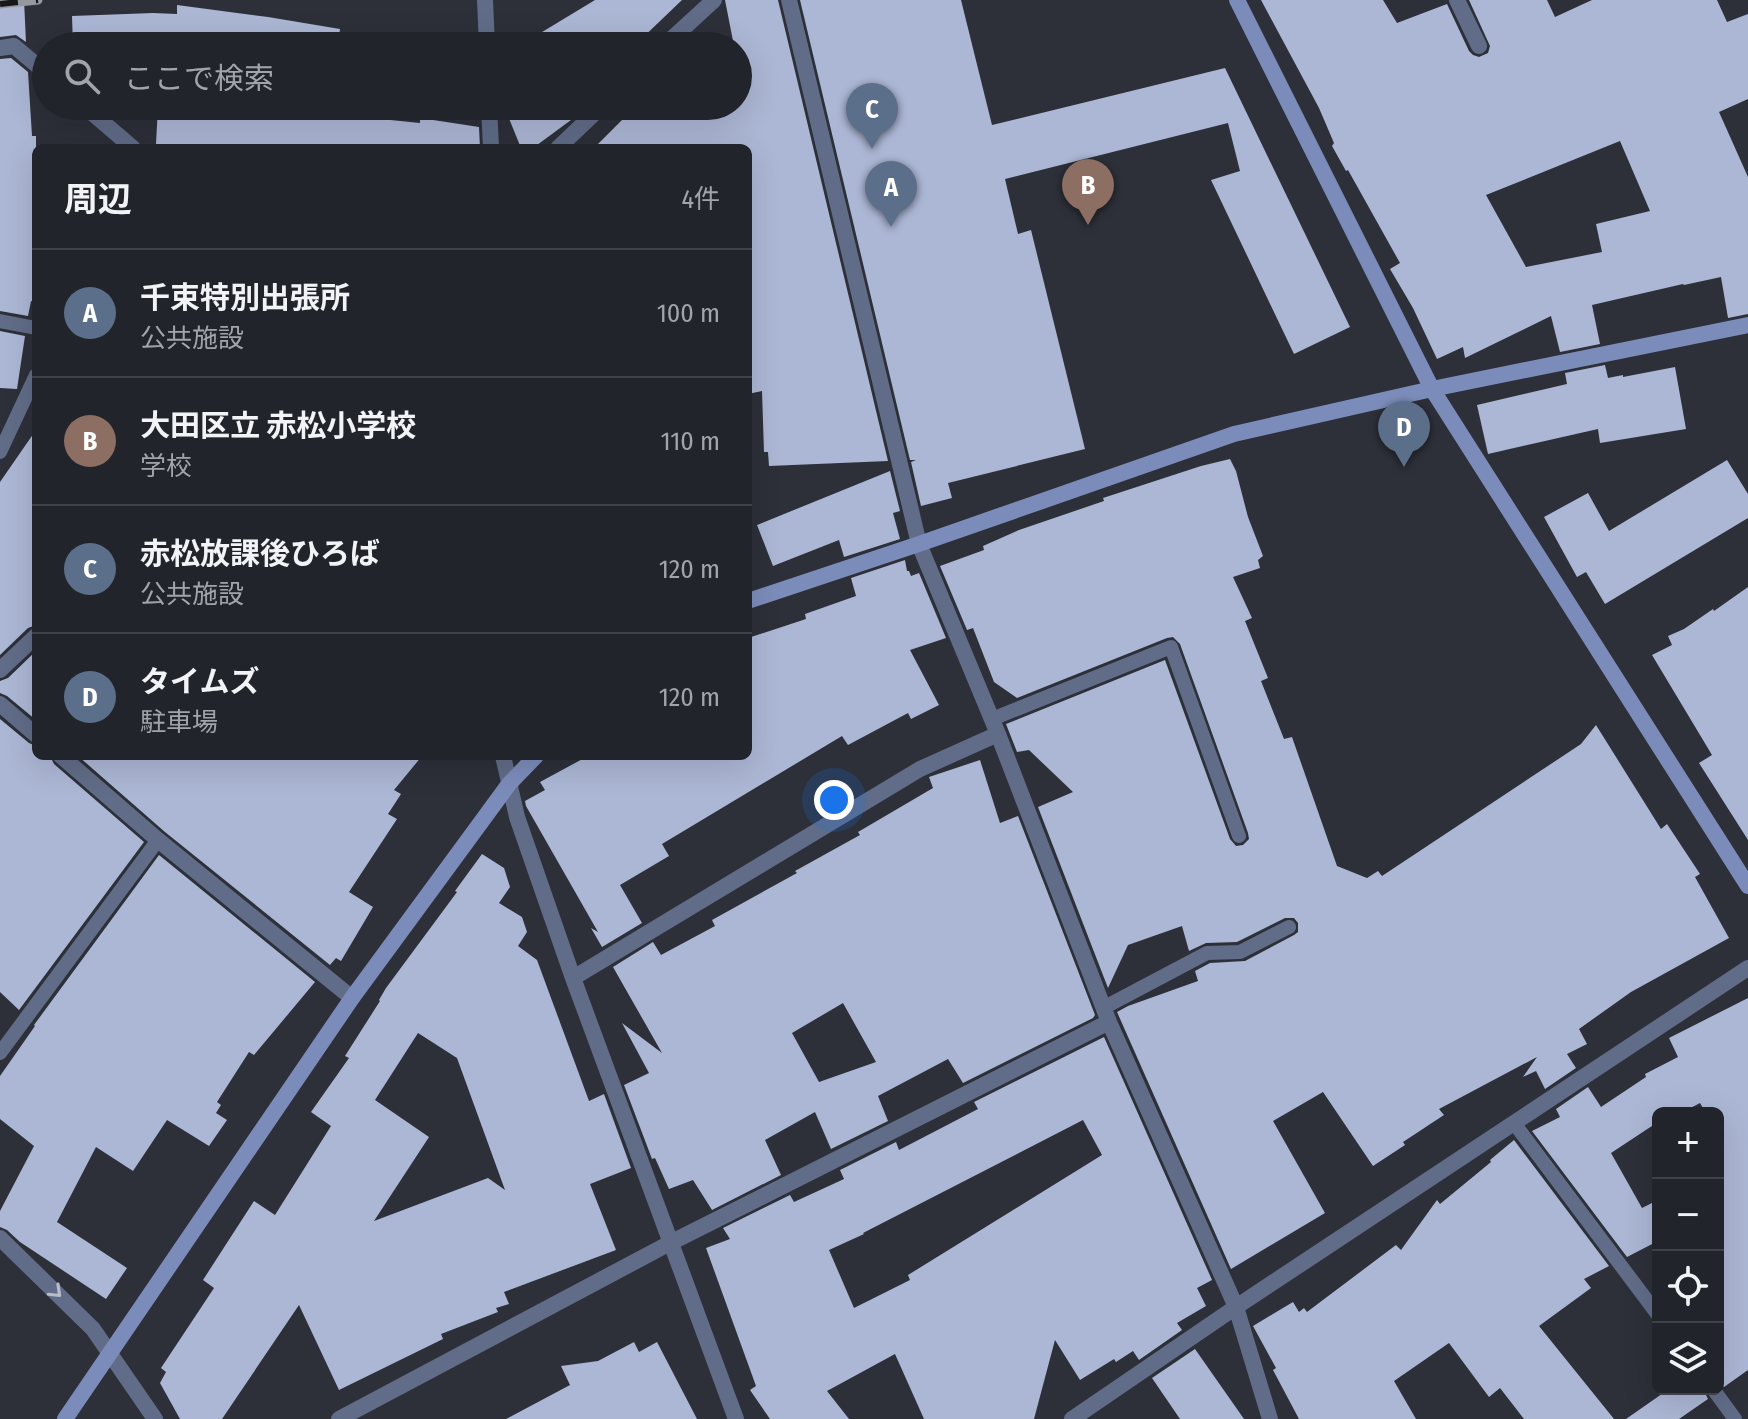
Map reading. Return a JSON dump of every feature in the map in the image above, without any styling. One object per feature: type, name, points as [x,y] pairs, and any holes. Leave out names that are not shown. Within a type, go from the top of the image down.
[{"type":"street","points":[[485,0],[486,32]]},
{"type":"street","points":[[679,32],[714,0]]},
{"type":"street","points":[[789,0],[919,544],[995,727],[1106,1015],[1236,1307],[1270,1419]]},
{"type":"street","points":[[1237,0],[1432,389],[1748,886]]},
{"type":"street","points":[[1457,0],[1479,46]]},
{"type":"street","points":[[0,48],[14,46],[32,61]]},
{"type":"street","points":[[100,120],[128,144]]},
{"type":"street","points":[[490,120],[491,144]]},
{"type":"street","points":[[562,144],[587,120]]},
{"type":"street","points":[[752,600],[1234,434],[1432,389],[1748,325]]},
{"type":"street","points":[[0,670],[32,640]]},
{"type":"street","points":[[0,704],[32,732]]},
{"type":"street","points":[[573,978],[995,727]]},
{"type":"street","points":[[66,760],[158,840],[352,998]]},
{"type":"street","points":[[504,760],[525,841],[573,978],[736,1419]]},
{"type":"street","points":[[65,1419],[352,998],[509,784],[532,760]]},
{"type":"street","points":[[1072,1419],[1748,968]]},
{"type":"street","points":[[339,1419],[1106,1015]]},
{"type":"street","points":[[0,1238],[93,1329],[155,1419]]},
{"type":"lane","points":[[0,321],[32,327]]},
{"type":"lane","points":[[0,452],[32,384]]},
{"type":"lane","points":[[995,727],[1171,647],[1239,836]]},
{"type":"lane","points":[[0,1053],[158,840]]},
{"type":"lane","points":[[1106,1015],[1207,953],[1240,952],[1289,927]]},
{"type":"lane","points":[[1514,1123],[1652,1307]]},
{"type":"lane","points":[[1717,1395],[1735,1419]]},
{"type":"building","points":[[0,0],[24,0],[26,42],[16,35],[0,37]]},
{"type":"building","points":[[595,0],[682,0],[649,32],[542,32]]},
{"type":"building","points":[[725,0],[778,0],[888,461],[769,466],[768,452],[764,452],[762,391],[752,393],[752,144],[598,144],[622,120],[752,120],[752,32],[731,32]]},
{"type":"building","points":[[800,0],[961,0],[992,125],[1225,68],[1350,327],[1294,354],[1211,180],[1240,171],[1228,123],[1005,179],[1018,234],[1031,230],[1085,449],[948,483],[952,498],[921,506],[911,462],[916,460],[910,460]]},
{"type":"building","points":[[1261,0],[1383,0],[1397,23],[1447,4],[1469,51],[1479,57],[1488,53],[1490,46],[1469,0],[1547,0],[1555,17],[1592,0],[1717,0],[1727,22],[1748,14],[1748,99],[1719,112],[1748,177],[1748,314],[1728,318],[1721,277],[1592,305],[1600,344],[1560,352],[1551,316],[1465,358],[1463,347],[1437,359],[1390,269],[1400,263],[1332,146],[1334,143],[1319,108]],"holes":[[[1620,141],[1650,211],[1596,224],[1602,252],[1526,267],[1486,195]]]},
{"type":"building","points":[[177,5],[340,29],[340,32],[73,32],[72,16],[177,14]]},
{"type":"building","points":[[11,58],[28,72],[32,136],[36,136],[36,144],[32,144],[32,301],[28,316],[0,311],[0,59]]},
{"type":"building","points":[[157,120],[390,120],[420,123],[420,120],[433,120],[479,127],[480,144],[156,144]]},
{"type":"building","points":[[510,120],[571,120],[538,144],[519,144]]},
{"type":"building","points":[[0,331],[25,336],[17,389],[0,388]]},
{"type":"building","points":[[1605,365],[1608,378],[1675,367],[1686,429],[1600,443],[1598,429],[1488,454],[1477,405],[1567,384],[1565,373]]},
{"type":"building","points":[[32,436],[32,626],[0,655],[0,482]]},
{"type":"building","points":[[1230,459],[1263,556],[1258,560],[1260,568],[1233,577],[1252,618],[1245,621],[1268,678],[1261,681],[1284,739],[1292,737],[1337,866],[1367,878],[1378,871],[1382,876],[1581,744],[1596,725],[1661,829],[1667,824],[1700,874],[1695,877],[1729,938],[1631,992],[1579,1029],[1587,1044],[1567,1054],[1576,1068],[1545,1089],[1536,1071],[1523,1077],[1537,1057],[1439,1109],[1444,1115],[1373,1166],[1323,1092],[1273,1121],[1325,1213],[1231,1269],[1117,1012],[1198,981],[1195,971],[1210,963],[1245,961],[1294,935],[1298,932],[1298,923],[1294,918],[1285,918],[1237,942],[1206,943],[1189,951],[1182,926],[1128,945],[1108,988],[1038,807],[1073,792],[1029,750],[1017,752],[1006,724],[1165,660],[1230,839],[1236,846],[1243,845],[1249,839],[1248,833],[1180,644],[1173,637],[1167,638],[1017,698],[994,682],[973,628],[967,630],[940,566],[984,550],[983,546],[1019,530],[1104,501],[1103,498]]},
{"type":"building","points":[[1727,460],[1748,494],[1748,518],[1605,604],[1586,572],[1577,577],[1544,517],[1588,493],[1609,531]]},
{"type":"building","points":[[890,471],[900,511],[893,513],[900,539],[844,557],[839,540],[773,566],[757,525]]},
{"type":"building","points":[[905,560],[911,576],[919,573],[946,638],[910,650],[939,705],[911,719],[908,713],[848,745],[842,736],[662,844],[669,856],[620,885],[642,923],[602,947],[591,928],[598,932],[525,801],[545,790],[540,782],[581,760],[752,760],[752,637],[806,619],[805,614],[856,596],[851,578]]},
{"type":"building","points":[[1748,587],[1748,840],[1699,763],[1712,755],[1652,655],[1672,645],[1668,636],[1714,611]]},
{"type":"building","points":[[32,655],[32,717],[0,693],[0,681],[8,678]]},
{"type":"building","points":[[0,719],[32,744],[32,760],[52,760],[144,842],[19,1010],[0,992]]},
{"type":"building","points":[[83,760],[419,760],[394,790],[401,794],[388,814],[397,819],[349,892],[373,907],[341,961],[336,958],[330,965],[165,832]]},
{"type":"building","points":[[980,760],[1000,823],[1018,816],[1095,1015],[963,1083],[948,1059],[878,1096],[888,1121],[831,1149],[815,1112],[765,1140],[781,1175],[712,1210],[693,1180],[669,1189],[655,1158],[652,1159],[624,1085],[649,1073],[622,1023],[662,1053],[613,967],[653,942],[661,955],[715,926],[712,920],[797,873],[795,871],[860,835],[858,832],[933,788],[929,777]],"holes":[[[843,1003],[876,1062],[819,1082],[792,1033]]]},
{"type":"building","points":[[482,854],[504,868],[510,887],[499,903],[522,917],[527,932],[518,946],[537,960],[589,1101],[604,1094],[631,1168],[590,1184],[616,1250],[504,1292],[509,1304],[496,1308],[498,1312],[441,1334],[443,1339],[339,1390],[299,1305],[222,1419],[180,1419],[160,1383],[166,1372],[161,1368],[214,1288],[203,1280],[254,1201],[275,1215],[331,1126],[311,1112],[349,1058],[345,1056],[386,988]],"holes":[[[418,1033],[457,1058],[505,1190],[488,1178],[374,1221],[429,1137],[375,1100]]]},
{"type":"building","points":[[159,855],[315,982],[254,1055],[249,1052],[217,1102],[221,1105],[216,1113],[227,1120],[209,1146],[167,1120],[133,1171],[96,1147],[57,1222],[127,1268],[106,1299],[0,1227],[0,1211],[34,1146],[0,1119],[0,1076]]},
{"type":"building","points":[[1748,998],[1748,1370],[1724,1387],[1724,1107],[1702,1107],[1700,1103],[1692,1107],[1652,1107],[1652,1126],[1611,1153],[1642,1208],[1652,1203],[1652,1244],[1627,1257],[1532,1131],[1560,1117],[1556,1109],[1588,1087],[1601,1107],[1646,1077],[1645,1074],[1678,1057],[1669,1038]]},
{"type":"building","points":[[1104,1037],[1212,1280],[1197,1288],[1206,1306],[1177,1323],[1182,1330],[1139,1360],[1133,1351],[1080,1380],[1055,1340],[1034,1419],[924,1419],[895,1354],[827,1391],[849,1419],[770,1419],[750,1390],[756,1386],[706,1248],[730,1239],[723,1228],[790,1195],[794,1202],[844,1179],[840,1170],[896,1142],[899,1150],[978,1109],[974,1102]],"holes":[[[1083,1120],[1102,1155],[908,1275],[910,1280],[854,1308],[829,1250]]]},
{"type":"building","points":[[1514,1140],[1609,1266],[1584,1279],[1591,1288],[1539,1326],[1614,1419],[1524,1419],[1500,1388],[1489,1397],[1449,1343],[1394,1381],[1416,1419],[1299,1419],[1253,1326],[1293,1302],[1299,1312],[1304,1308],[1307,1312],[1396,1245],[1401,1250],[1437,1200],[1440,1204]]},
{"type":"building","points":[[634,1342],[639,1352],[657,1342],[697,1419],[506,1419],[570,1385],[561,1366],[598,1361]]},
{"type":"building","points":[[1195,1349],[1244,1419],[1180,1419],[1152,1378]]},
{"type":"building","points":[[1660,1395],[1706,1395],[1708,1399],[1679,1419],[1626,1419]]},
{"type":"railway","points":[[0,4],[38,0]]},
{"type":"place","name":"赤松放課後ひろば","points":[[872,149]]},
{"type":"place","name":"大田区立 赤松小学校","points":[[1088,225]]},
{"type":"place","name":"千束特別出張所","points":[[891,227]]},
{"type":"place","name":"タイムズ","points":[[1404,467]]}]
